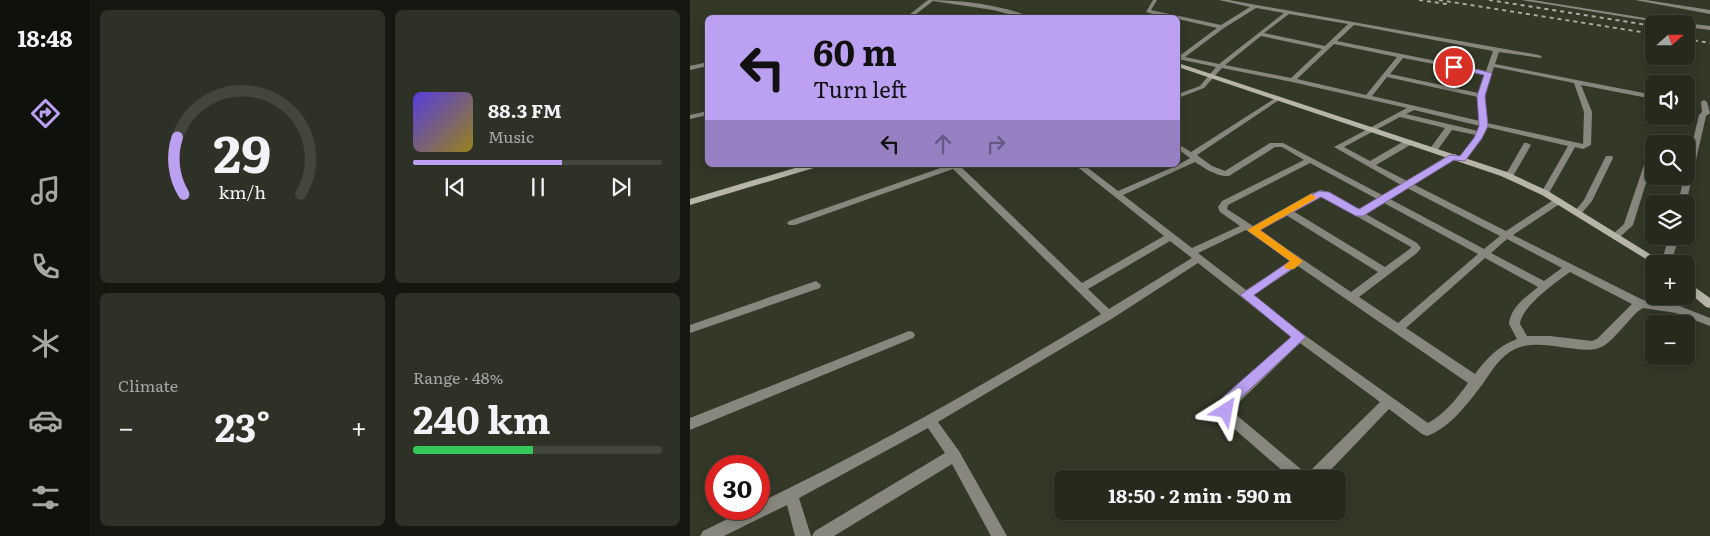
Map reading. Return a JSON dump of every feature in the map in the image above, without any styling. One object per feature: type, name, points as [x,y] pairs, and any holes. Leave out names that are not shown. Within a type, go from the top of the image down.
[{"type":"main road","points":[[1180,61],[1211,77],[1508,176],[1558,200],[1647,255]]},
{"type":"main road","points":[[690,202],[808,167]]},
{"type":"main road","points":[[1695,292],[1710,304]]},
{"type":"street","points":[[911,15],[932,0],[994,8],[1021,15]]},
{"type":"street","points":[[1155,0],[1148,11],[1165,15]]},
{"type":"street","points":[[1220,0],[1496,51],[1539,57]]},
{"type":"street","points":[[1523,0],[1645,19]]},
{"type":"street","points":[[1584,9],[1586,0]]},
{"type":"street","points":[[1637,0],[1710,12]]},
{"type":"street","points":[[1180,58],[1222,27],[1255,6]]},
{"type":"street","points":[[1180,95],[1202,87],[1220,66],[1288,12]]},
{"type":"street","points":[[1180,19],[1222,27]]},
{"type":"street","points":[[1292,80],[1352,24]]},
{"type":"street","points":[[1695,26],[1710,28]]},
{"type":"street","points":[[1259,34],[1326,48]]},
{"type":"street","points":[[1333,42],[1488,73]]},
{"type":"street","points":[[1360,214],[1457,158],[1482,130],[1481,96],[1496,51]]},
{"type":"street","points":[[1368,97],[1401,56]]},
{"type":"street","points":[[1180,60],[1292,80],[1368,97],[1413,108],[1482,130]]},
{"type":"street","points":[[690,68],[705,65]]},
{"type":"street","points":[[1491,66],[1645,96]]},
{"type":"street","points":[[1386,75],[1481,96]]},
{"type":"street","points":[[1399,115],[1450,127],[1482,130],[1583,147],[1587,145],[1588,112],[1577,83]]},
{"type":"street","points":[[1180,164],[1194,157],[1276,99]]},
{"type":"street","points":[[1684,195],[1703,115],[1706,113],[1704,102]]},
{"type":"street","points":[[1413,108],[1338,147],[1370,166],[1642,304],[1676,309],[1710,322]]},
{"type":"street","points":[[690,117],[705,114]]},
{"type":"street","points":[[1433,150],[1450,127]]},
{"type":"street","points":[[1370,166],[1409,142]]},
{"type":"street","points":[[1180,147],[1222,174],[1231,173],[1276,144],[1283,145],[1544,286]]},
{"type":"street","points":[[1508,176],[1527,145]]},
{"type":"street","points":[[1545,193],[1572,146]]},
{"type":"street","points":[[1578,212],[1588,200],[1609,158]]},
{"type":"street","points":[[1310,160],[1222,205],[1223,210],[1477,382]]},
{"type":"street","points":[[792,223],[948,167]]},
{"type":"street","points":[[956,167],[1110,315]]},
{"type":"street","points":[[1082,167],[1299,337],[1390,401],[1427,430],[1445,419],[1500,353],[1524,341],[1593,345],[1601,342],[1633,309],[1642,304]]},
{"type":"street","points":[[1117,195],[1174,167]]},
{"type":"street","points":[[1617,235],[1628,224],[1645,173]]},
{"type":"street","points":[[708,536],[792,495],[929,420],[1110,315],[1196,255],[1322,193],[1416,248],[1350,297]]},
{"type":"street","points":[[1398,329],[1506,235],[1558,200]]},
{"type":"street","points":[[1287,211],[1386,272]]},
{"type":"street","points":[[1081,288],[1172,236]]},
{"type":"street","points":[[1246,295],[1298,261]]},
{"type":"street","points":[[1524,341],[1514,321],[1516,315],[1544,286],[1570,267]]},
{"type":"street","points":[[690,329],[816,285]]},
{"type":"street","points":[[690,424],[909,335]]},
{"type":"street","points":[[1299,337],[1226,406],[1229,416],[1298,475],[1312,478],[1317,474],[1390,401]]},
{"type":"street","points":[[929,420],[954,455],[999,536]]},
{"type":"street","points":[[820,536],[954,455]]},
{"type":"street","points":[[792,495],[803,536]]},
{"type":"railway","points":[[1419,0],[1447,4]]},
{"type":"railway","points":[[1439,0],[1645,33]]},
{"type":"railway","points":[[1489,0],[1645,25]]},
{"type":"railway","points":[[1695,40],[1710,43]]},
{"type":"slow traffic","points":[[1290,266],[1298,261],[1252,230],[1311,197]]},
{"type":"route","points":[[1226,411],[1229,400],[1299,337],[1246,295],[1298,261],[1252,230],[1315,195],[1322,193],[1360,214],[1453,156],[1462,160],[1484,126],[1481,96],[1488,73],[1454,67]]}]
